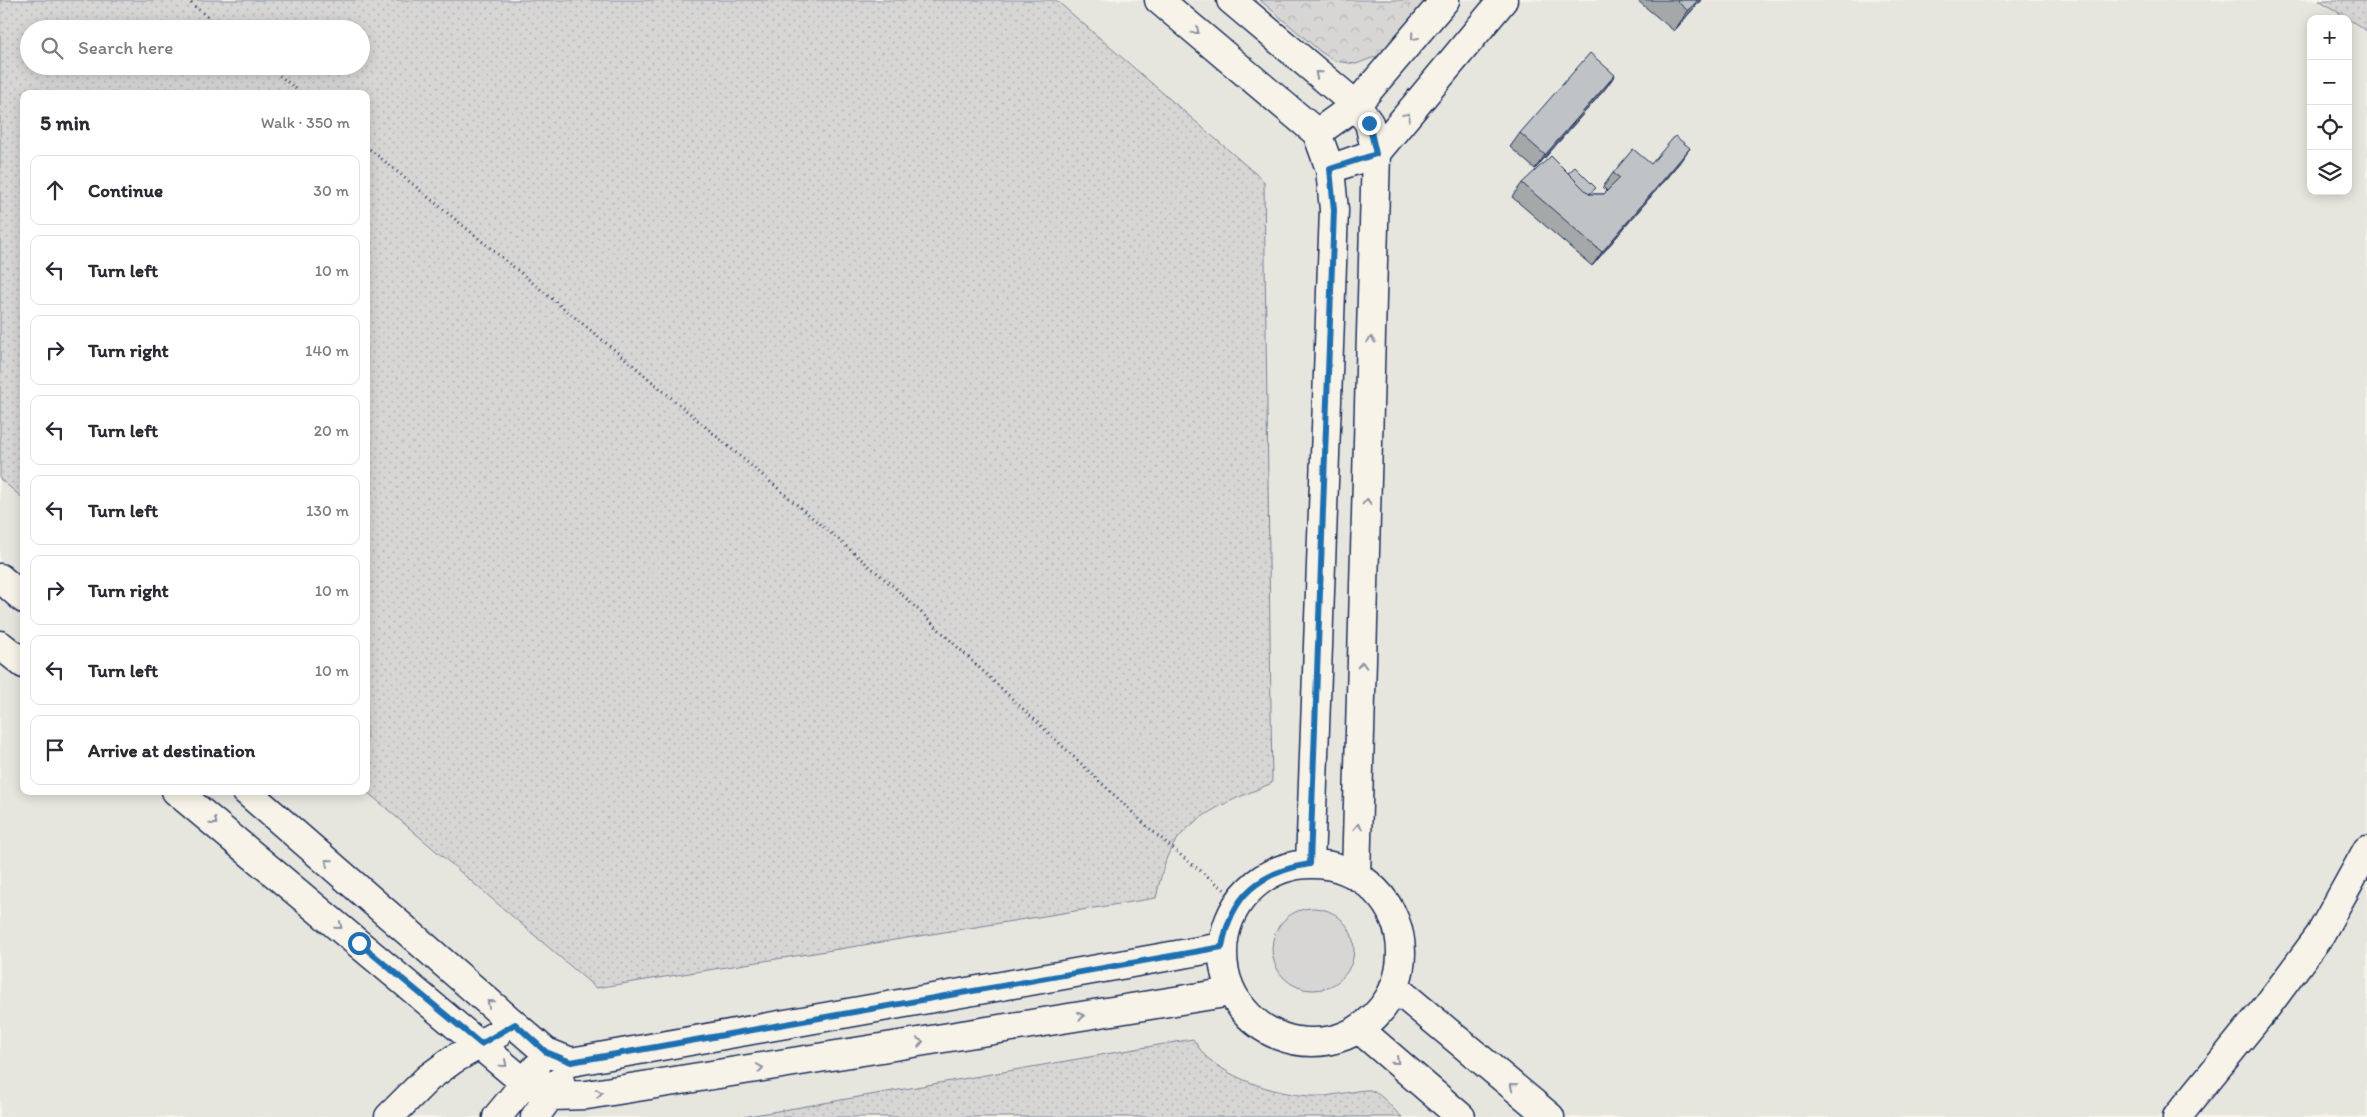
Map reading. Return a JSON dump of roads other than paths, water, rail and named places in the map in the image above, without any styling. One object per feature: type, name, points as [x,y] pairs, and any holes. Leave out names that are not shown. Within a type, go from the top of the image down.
[{"type":"street","points":[[1159,0],[1317,133],[1330,169],[1334,210],[1310,864]]},
{"type":"street","points":[[1231,0],[1356,105],[1369,123],[1376,154],[1356,876]]},
{"type":"street","points":[[1317,133],[1356,105],[1445,0]]},
{"type":"street","points":[[1330,169],[1376,154],[1503,0]]},
{"type":"street","points":[[0,578],[20,596]]},
{"type":"street","points":[[0,645],[20,661]]},
{"type":"street","points":[[181,795],[481,1044],[526,1084],[543,1106]]},
{"type":"street","points":[[251,795],[546,1052],[571,1062],[1222,947]]},
{"type":"street","points":[[2177,1117],[2268,1006],[2320,935],[2367,850]]},
{"type":"street","points":[[1310,864],[1325,865],[1356,876],[1371,887],[1383,900],[1396,924],[1401,951],[1400,969],[1386,1003],[1359,1029],[1324,1042],[1305,1042],[1270,1032],[1254,1021],[1241,1008],[1231,992],[1226,978],[1222,947],[1225,931],[1239,902],[1253,886],[1270,875],[1289,867],[1310,864]]},
{"type":"street","points":[[1394,986],[1550,1117]]},
{"type":"street","points":[[543,1106],[587,1095],[1231,992]]},
{"type":"street","points":[[389,1117],[428,1078],[515,1024]]},
{"type":"street","points":[[1359,1029],[1461,1117]]},
{"type":"street","points":[[497,1117],[526,1084],[546,1052]]},
{"type":"street","points":[[543,1106],[571,1062]]}]
